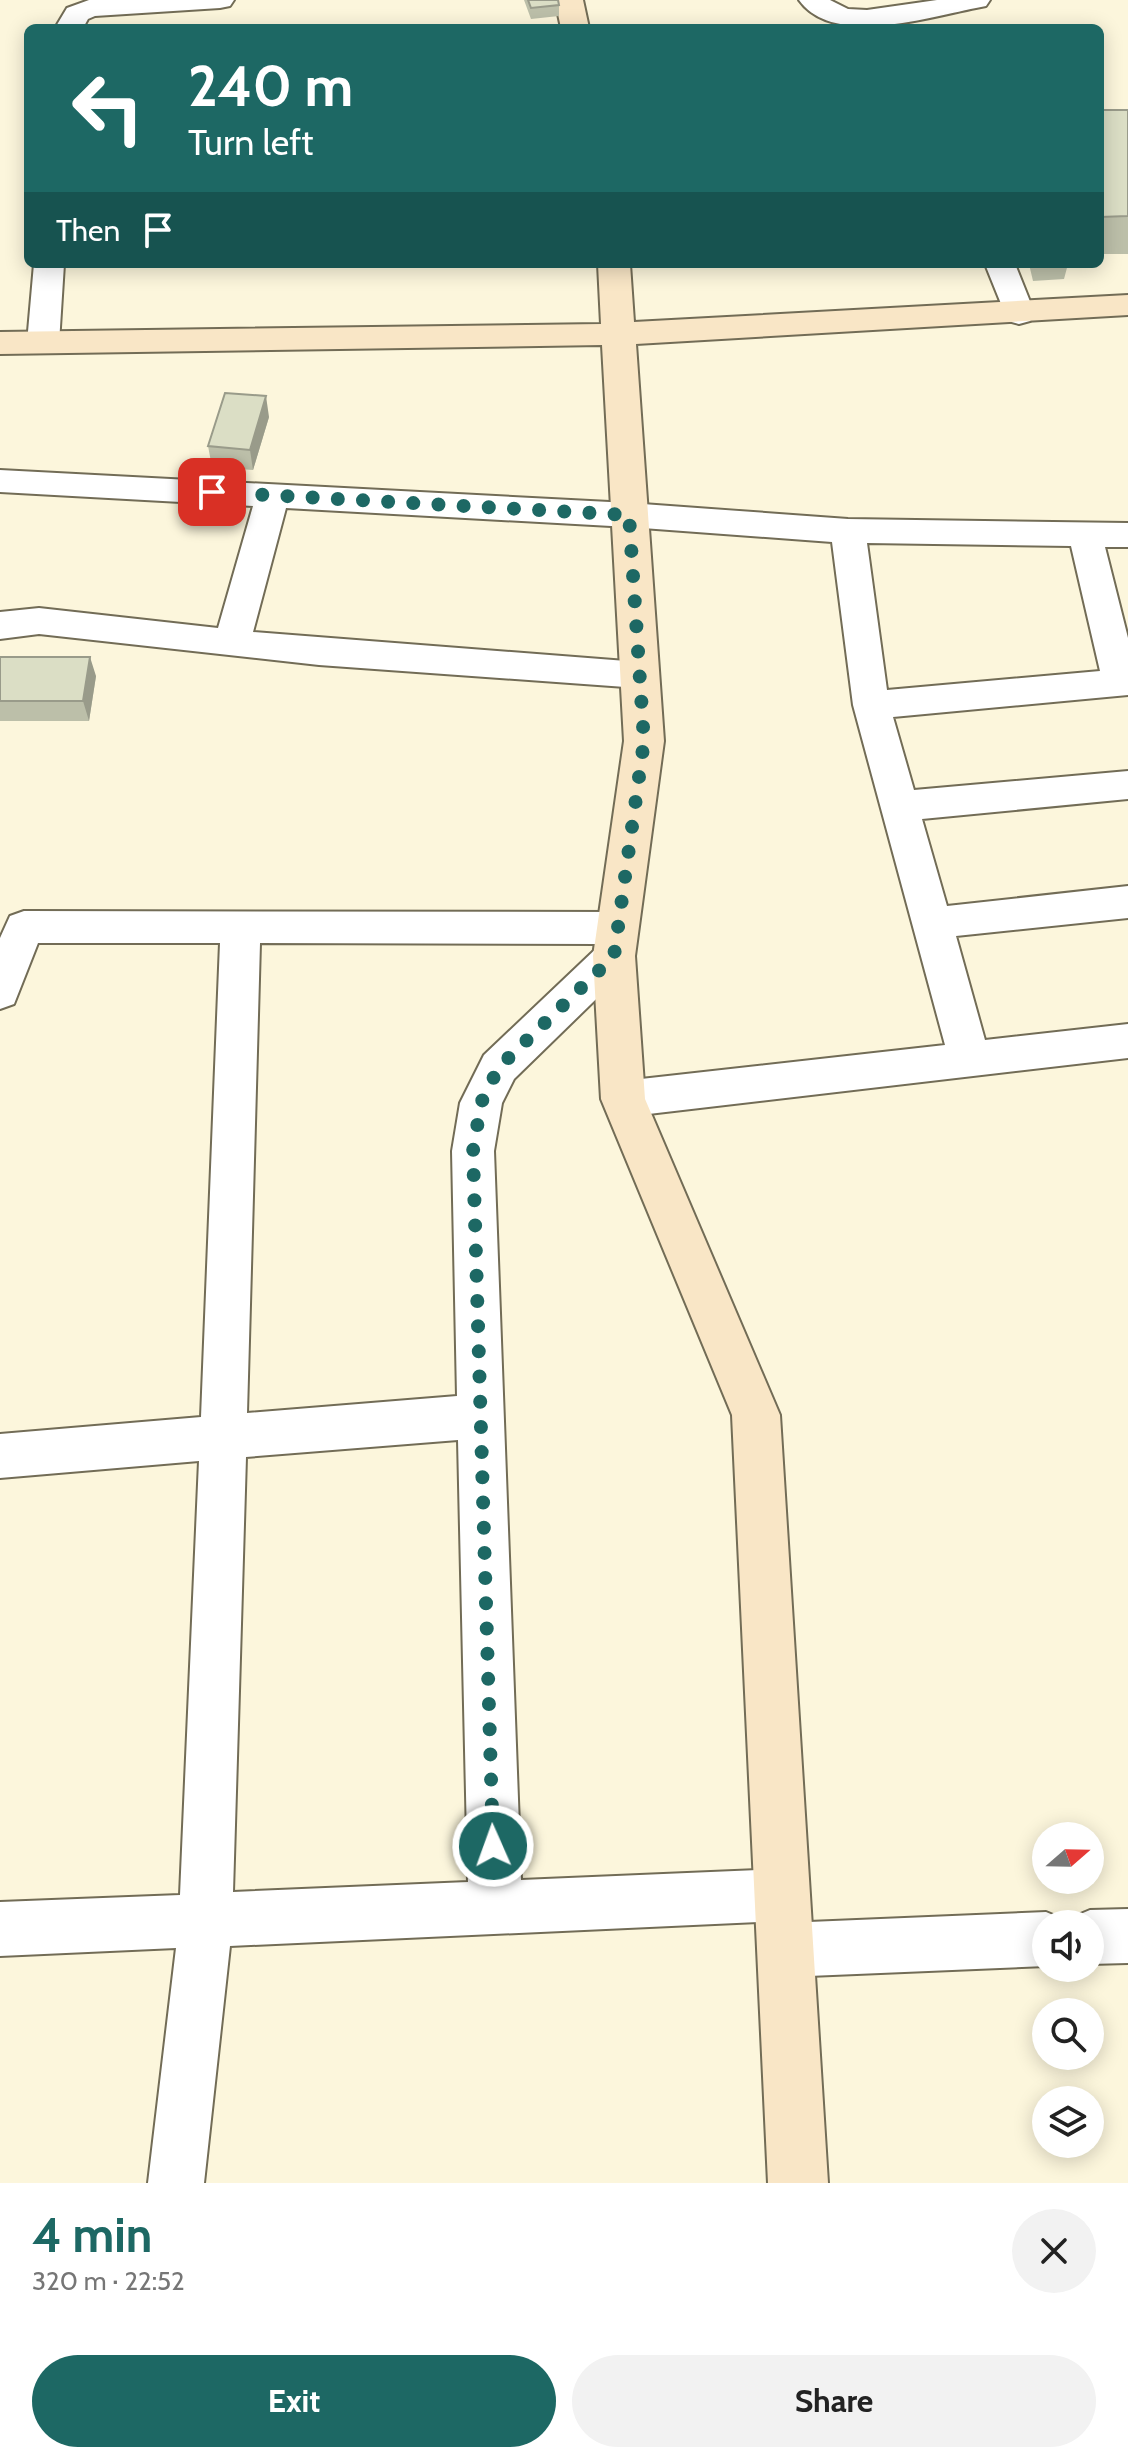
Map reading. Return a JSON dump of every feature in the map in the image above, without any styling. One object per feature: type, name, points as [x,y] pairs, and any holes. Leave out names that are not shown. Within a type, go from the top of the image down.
[{"type":"street","points":[[71,24],[77,14],[90,8],[220,0]]},
{"type":"street","points":[[569,0],[574,24]]},
{"type":"street","points":[[813,0],[832,14],[847,19],[928,19],[976,0]]},
{"type":"street","points":[[43,343],[49,268]]},
{"type":"street","points":[[614,268],[644,741],[616,942],[623,1099],[756,1415],[798,2183]]},
{"type":"street","points":[[1002,268],[1019,314]]},
{"type":"street","points":[[0,343],[619,334],[1019,314],[1128,305]]},
{"type":"street","points":[[0,481],[629,515],[848,531],[1128,535]]},
{"type":"street","points":[[232,643],[273,495]]},
{"type":"street","points":[[848,531],[871,705],[970,1059]]},
{"type":"street","points":[[871,705],[1124,683],[1085,534]]},
{"type":"street","points":[[4,621],[39,621],[319,652],[639,675]]},
{"type":"street","points":[[899,806],[1128,785]]},
{"type":"street","points":[[932,923],[1128,902]]},
{"type":"street","points":[[0,992],[12,916],[616,942]]},
{"type":"street","points":[[176,2183],[206,1920],[241,928]]},
{"type":"street","points":[[495,1908],[473,1151],[481,1103],[499,1067],[616,942]]},
{"type":"street","points":[[623,1099],[1128,1041]]},
{"type":"street","points":[[0,1456],[480,1416]]},
{"type":"street","points":[[0,1929],[783,1895]]},
{"type":"street","points":[[1104,1937],[1128,1936]]},
{"type":"street","points":[[785,1950],[1032,1940]]},
{"type":"building","points":[[528,0],[558,0],[559,5],[531,8]]},
{"type":"building","points":[[1104,110],[1128,110],[1128,216],[1104,217]]},
{"type":"building","points":[[225,393],[266,396],[250,450],[208,446]]},
{"type":"building","points":[[0,657],[90,657],[83,701],[0,701]]},
{"type":"route","points":[[212,492],[629,515],[644,741],[614,956],[499,1067],[481,1103],[473,1151],[493,1846]]}]
